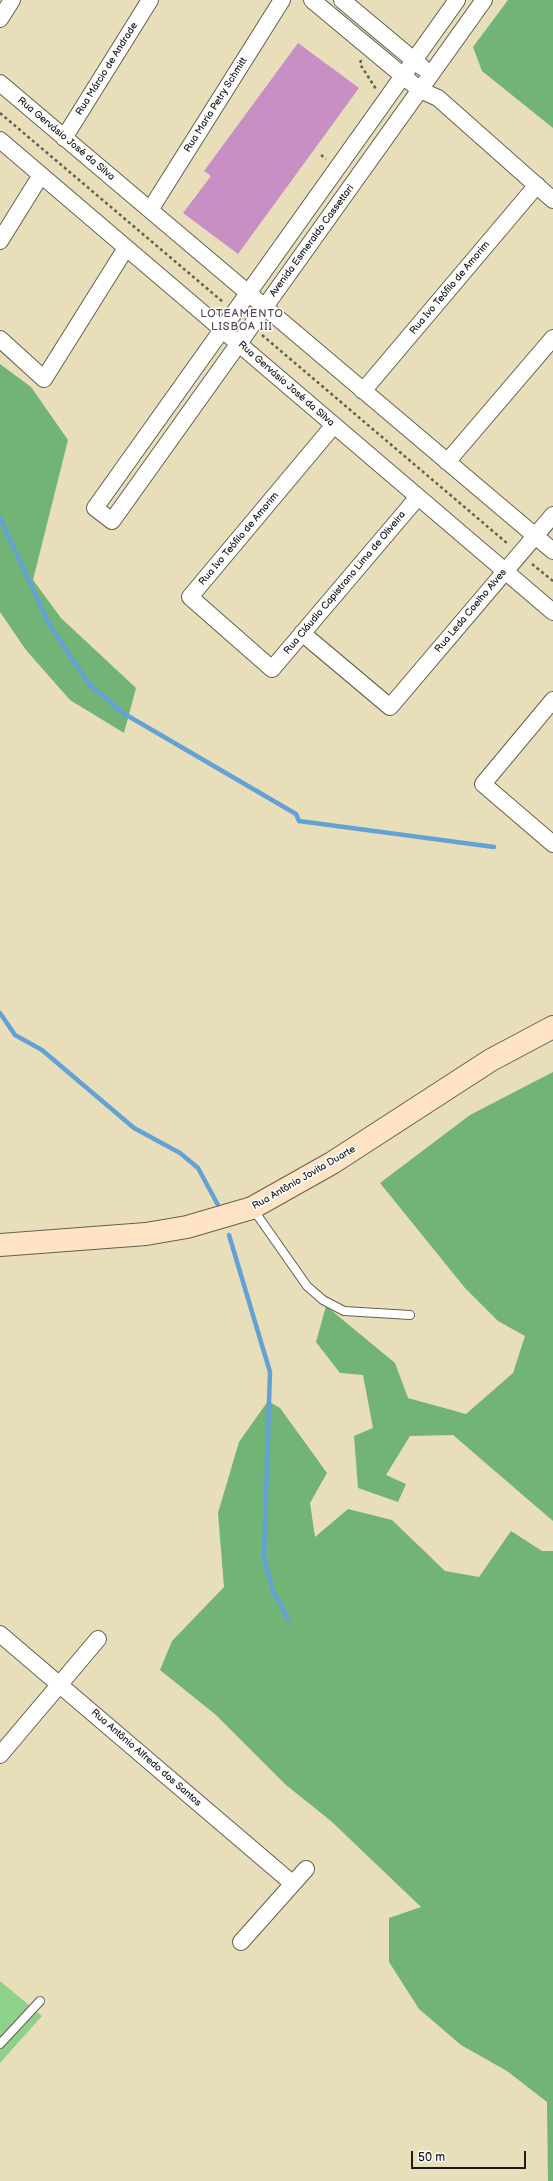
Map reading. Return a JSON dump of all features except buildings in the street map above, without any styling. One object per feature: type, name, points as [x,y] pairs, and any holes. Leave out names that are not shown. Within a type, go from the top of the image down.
[{"type":"main road","name":"Rua Antônio Jovita Duarte","points":[[0,1245],[153,1233],[187,1227],[252,1208],[332,1163],[491,1060],[553,1027]]},
{"type":"street","points":[[0,20],[12,0]]},
{"type":"street","name":"Rua Márcio de Andrade","points":[[64,138],[150,0]]},
{"type":"street","name":"Rua Maria Petry Schmitt","points":[[150,210],[282,0]]},
{"type":"street","points":[[312,0],[402,76],[420,90],[438,98],[553,200]]},
{"type":"street","points":[[342,0],[431,75],[438,98]]},
{"type":"street","points":[[222,329],[457,0]]},
{"type":"street","name":"Avenida Esmeraldo Cassettari","points":[[222,329],[95,508],[112,521],[484,0]]},
{"type":"street","points":[[383,59],[391,57],[395,49],[395,44]]},
{"type":"street","name":"Rua Gervásio José da Silva","points":[[0,84],[553,551]]},
{"type":"street","name":"Rua Gervásio José da Silva","points":[[0,140],[553,612]]},
{"type":"street","points":[[0,241],[41,175]]},
{"type":"street","name":"Rua Ivo Teófilo de Amorim","points":[[363,391],[537,185]]},
{"type":"street","points":[[0,339],[44,378],[126,248]]},
{"type":"street","points":[[447,462],[553,338]]},
{"type":"street","name":"Rua Ivo Teófilo de Amorim","points":[[272,669],[190,597],[334,425]]},
{"type":"street","name":"Rua Cláudio Capistrano Lima de Oliveira","points":[[272,669],[418,497]]},
{"type":"street","name":"Rua Leda Coelho Alves","points":[[302,633],[390,706],[553,515]]},
{"type":"street","points":[[553,700],[483,784],[553,844]]},
{"type":"street","name":"Rua Antônio Alfredo dos Santos","points":[[0,1634],[292,1883]]},
{"type":"street","points":[[0,1755],[98,1639]]},
{"type":"street","points":[[242,1942],[292,1883],[306,1869]]},
{"type":"lane","points":[[252,1208],[307,1286],[324,1300],[344,1311],[410,1315]]},
{"type":"lane","points":[[0,2044],[40,2002]]},
{"type":"path","points":[[367,46],[360,64],[373,86],[385,100]]},
{"type":"path","points":[[0,114],[234,312]]},
{"type":"path","points":[[251,326],[553,581]]},
{"type":"green space","points":[[508,0],[553,0],[553,128],[482,71],[473,47]]},
{"type":"green space","points":[[0,364],[31,387],[68,440],[33,580],[61,618],[136,688],[124,733],[70,700],[26,650],[0,612]]},
{"type":"green space","points":[[553,1072],[553,1521],[453,1435],[410,1436],[386,1475],[406,1484],[398,1502],[358,1488],[354,1436],[373,1428],[363,1375],[340,1373],[316,1342],[326,1306],[395,1363],[408,1398],[466,1414],[513,1373],[525,1336],[498,1321],[465,1288],[380,1183],[470,1115]]},
{"type":"green space","points":[[268,1401],[280,1408],[327,1473],[310,1503],[315,1537],[348,1509],[392,1520],[445,1571],[479,1577],[511,1531],[542,1551],[553,1551],[553,2181],[548,2181],[547,2102],[507,2071],[461,2045],[419,2009],[389,1962],[389,1918],[421,1907],[331,1821],[286,1785],[216,1715],[160,1670],[172,1641],[224,1587],[218,1513],[239,1442]]},
{"type":"green space","points":[[0,1981],[42,2016],[0,2063]]},
{"type":"waterway","points":[[0,518],[49,624],[89,684],[123,713],[296,814],[299,821],[494,847]]},
{"type":"waterway","points":[[0,1013],[15,1035],[42,1050],[134,1128],[180,1153],[198,1168],[218,1205]]},
{"type":"waterway","points":[[229,1235],[270,1372],[264,1558],[273,1591],[288,1619]]},
{"type":"district","name":"LOTEAMENTO LISBOA III","points":[[242,320]]}]
